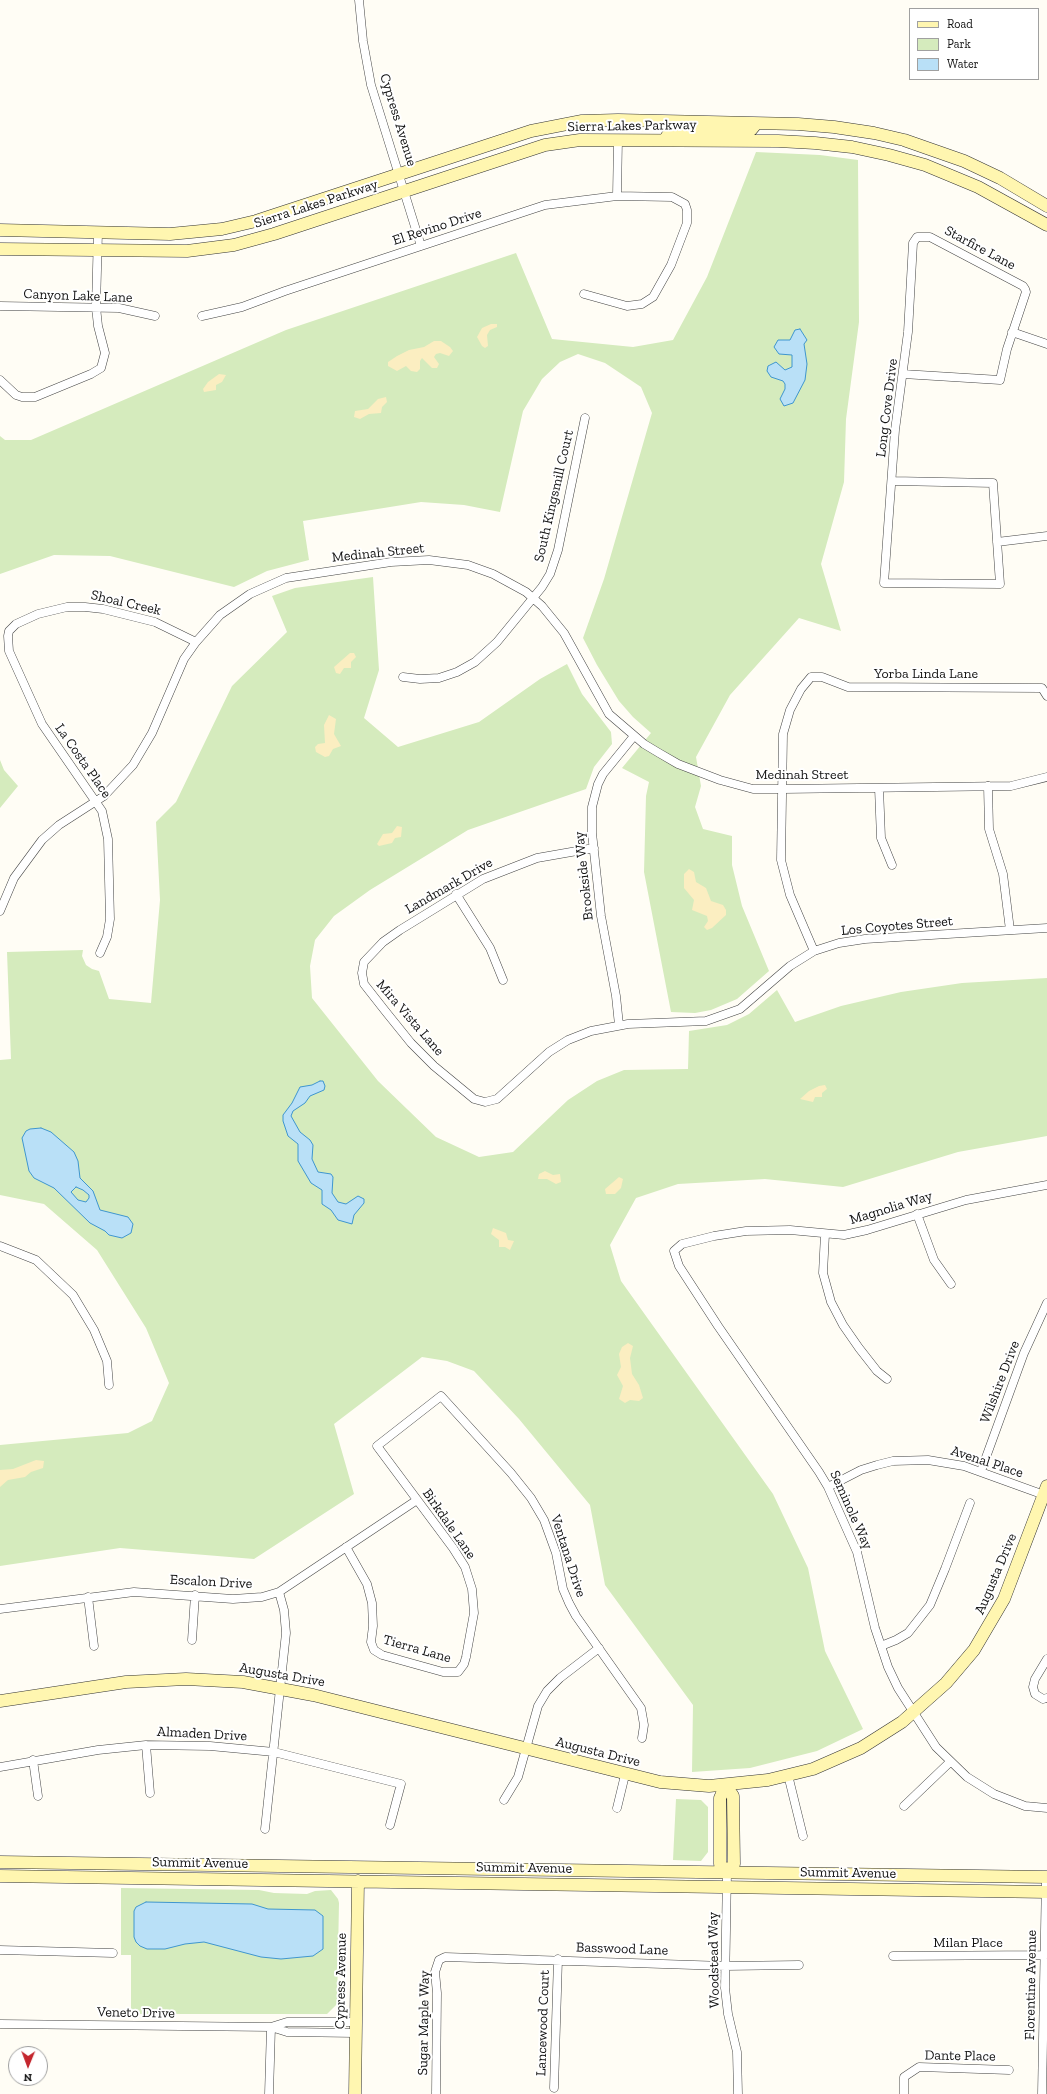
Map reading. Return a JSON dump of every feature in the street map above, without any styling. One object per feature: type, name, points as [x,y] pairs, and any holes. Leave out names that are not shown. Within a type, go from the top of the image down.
[{"type":"street","name":"Cypress Avenue","points":[[359,0],[363,41],[371,85],[421,246]]},
{"type":"street","name":"Sierra Lakes Parkway","points":[[0,230],[170,234],[222,229],[256,221],[531,131],[582,121],[834,127],[874,133],[904,140],[964,161],[1000,178],[1047,206]]},
{"type":"street","points":[[662,139],[682,131],[742,132],[750,130],[756,124]]},
{"type":"street","name":"Sierra Lakes Parkway","points":[[0,248],[187,251],[234,245],[404,192],[545,145],[580,140],[618,139],[815,143],[889,154],[925,165],[978,187],[1047,225]]},
{"type":"street","points":[[617,196],[618,139]]},
{"type":"street","name":"El Revino Drive","points":[[202,316],[242,307],[285,291],[545,205],[617,196],[672,197],[685,204],[688,217],[682,238],[657,291],[642,304],[635,306],[620,304],[584,294]]},
{"type":"street","points":[[0,380],[10,391],[22,397],[42,395],[96,371],[103,363],[105,353],[99,333],[96,307],[98,232]]},
{"type":"street","name":"Starfire Lane","points":[[917,237],[930,237],[1023,286],[1026,292],[1012,332]]},
{"type":"street","name":"Long Cove Drive","points":[[917,237],[911,251],[908,332],[895,430],[893,481],[884,583],[1000,584],[997,542]]},
{"type":"street","name":"Canyon Lake Lane","points":[[0,306],[131,309],[155,316]]},
{"type":"street","points":[[903,374],[1000,380],[1012,332],[1047,344]]},
{"type":"street","name":"South Kingsmill Court","points":[[403,677],[420,680],[439,678],[466,668],[490,649],[534,598],[550,574],[558,550],[585,418]]},
{"type":"street","points":[[893,481],[993,483],[997,542],[1047,536]]},
{"type":"street","name":"Medinah Street","points":[[0,911],[14,878],[38,845],[59,825],[96,801],[118,782],[139,756],[152,733],[175,677],[196,642],[212,623],[229,607],[250,594],[271,584],[296,576],[391,562],[429,560],[468,565],[505,580],[534,598],[549,614],[564,634],[609,714],[644,744],[678,764],[720,780],[753,788],[782,789],[1011,786],[1047,777]]},
{"type":"street","name":"Shoal Creek","points":[[8,636],[9,631],[16,624],[38,614],[67,607],[85,607],[103,609],[155,622],[196,642]]},
{"type":"street","name":"La Costa Place","points":[[8,636],[9,651],[42,724],[102,811],[107,834],[110,885],[109,928],[100,953]]},
{"type":"street","name":"Yorba Linda Lane","points":[[782,789],[783,734],[790,710],[801,688],[811,677],[822,677],[848,687],[1042,688],[1047,696]]},
{"type":"street","name":"Brookside Way","points":[[619,1025],[616,996],[602,923],[594,848],[592,807],[598,784],[609,765],[634,736]]},
{"type":"street","points":[[988,786],[989,829],[1003,874],[1010,930]]},
{"type":"street","points":[[879,788],[881,838],[892,865]]},
{"type":"street","points":[[782,789],[781,860],[784,878],[814,951]]},
{"type":"street","name":"Landmark Drive","points":[[362,973],[367,958],[383,942],[456,894],[483,879],[523,862],[562,852],[594,848]]},
{"type":"street","points":[[456,894],[495,958],[503,980]]},
{"type":"street","name":"Los Coyotes Street","points":[[485,1102],[501,1097],[531,1067],[558,1046],[586,1033],[619,1025],[689,1023],[706,1021],[722,1016],[740,1009],[790,966],[814,951],[839,943],[865,939],[1047,928]]},
{"type":"street","name":"Mira Vista Lane","points":[[362,973],[366,988],[416,1048],[469,1096],[485,1102]]},
{"type":"street","name":"Magnolia Way","points":[[674,1251],[682,1244],[730,1233],[777,1230],[844,1235],[966,1200],[1047,1185]]},
{"type":"street","points":[[917,1214],[934,1260],[951,1284]]},
{"type":"street","points":[[825,1234],[823,1273],[831,1302],[859,1348],[877,1371],[887,1379]]},
{"type":"street","points":[[0,1246],[36,1260],[73,1295],[94,1330],[107,1361],[109,1385]]},
{"type":"street","name":"Seminole Way","points":[[674,1251],[679,1266],[718,1326],[799,1441],[828,1487],[857,1552],[874,1628],[898,1688],[936,1747],[967,1777],[994,1794],[1025,1806],[1047,1808]]},
{"type":"street","name":"Wilshire Drive","points":[[981,1471],[1024,1354],[1047,1303]]},
{"type":"street","name":"Birkdale Lane","points":[[441,1396],[377,1446],[453,1548],[465,1567],[472,1589],[474,1613],[472,1631],[464,1664],[458,1672]]},
{"type":"street","name":"Ventana Drive","points":[[441,1396],[531,1498],[544,1520],[551,1537],[563,1590],[569,1603],[576,1616],[641,1708],[644,1725],[642,1738]]},
{"type":"street","name":"Avenal Place","points":[[828,1487],[861,1470],[893,1461],[939,1461],[981,1471],[1046,1492]]},
{"type":"street","name":"Augusta Drive","points":[[0,1701],[119,1683],[161,1680],[218,1680],[280,1688],[346,1703],[625,1775],[676,1784],[726,1785],[750,1783],[788,1775],[819,1766],[861,1748],[887,1733],[933,1696],[959,1669],[991,1624],[1016,1570],[1046,1492]]},
{"type":"street","name":"Escalon Drive","points":[[0,1609],[134,1592],[244,1599],[262,1597],[279,1592],[417,1500]]},
{"type":"street","points":[[881,1646],[908,1633],[930,1605],[970,1503]]},
{"type":"street","name":"Tierra Lane","points":[[346,1547],[367,1584],[372,1603],[372,1646],[374,1650],[382,1656],[443,1672],[458,1672]]},
{"type":"street","points":[[265,1829],[274,1752],[285,1622],[279,1592]]},
{"type":"street","points":[[192,1640],[195,1595]]},
{"type":"street","points":[[88,1597],[94,1646]]},
{"type":"street","points":[[504,1800],[518,1777],[538,1706],[547,1691],[560,1678],[600,1648]]},
{"type":"street","points":[[1047,1659],[1035,1679],[1034,1687],[1035,1694],[1043,1698],[1047,1698]]},
{"type":"street","points":[[146,1745],[150,1793]]},
{"type":"street","name":"Almaden Drive","points":[[0,1766],[98,1750],[146,1745],[210,1746],[274,1752],[401,1784],[390,1825]]},
{"type":"street","points":[[33,1760],[38,1796]]},
{"type":"street","points":[[904,1806],[950,1762]]},
{"type":"street","points":[[617,1808],[625,1775]]},
{"type":"street","points":[[788,1775],[803,1836]]},
{"type":"street","points":[[726,1785],[720,1798],[720,1864],[726,1872]]},
{"type":"street","name":"Summit Avenue","points":[[0,1862],[1046,1877]]},
{"type":"street","name":"Cypress Avenue","points":[[354,2094],[358,1868]]},
{"type":"street","name":"Woodstead Way","points":[[726,1872],[725,1966],[728,2014],[737,2052],[738,2094]]},
{"type":"street","name":"Summit Avenue","points":[[0,1876],[358,1880],[1046,1892]]},
{"type":"street","name":"Florentine Avenue","points":[[1042,2094],[1046,1877]]},
{"type":"street","points":[[0,1950],[113,1953]]},
{"type":"street","name":"Basswood Lane","points":[[445,1956],[725,1966],[799,1965]]},
{"type":"street","name":"Sugar Maple Way","points":[[436,2094],[437,1993],[435,1972],[439,1960],[445,1956]]},
{"type":"street","name":"Milan Place","points":[[893,1956],[1044,1956]]},
{"type":"street","name":"Lancewood Court","points":[[554,2088],[558,1959]]},
{"type":"street","name":"Veneto Drive","points":[[0,2024],[271,2026],[287,2032],[355,2028]]},
{"type":"street","points":[[270,2094],[271,2026]]},
{"type":"street","name":"Dante Place","points":[[904,2094],[904,2077],[919,2067],[1009,2070]]},
{"type":"green space","points":[[756,152],[820,155],[858,160],[859,322],[846,419],[844,482],[821,564],[841,631],[799,618],[730,695],[696,757],[701,786],[695,807],[703,829],[732,836],[732,865],[742,906],[769,971],[737,999],[711,1010],[695,1013],[671,1012],[644,872],[646,796],[649,782],[622,768],[651,733],[633,717],[619,701],[597,665],[583,638],[604,579],[652,413],[641,387],[605,363],[578,354],[560,362],[542,379],[523,411],[500,512],[464,505],[421,502],[303,521],[309,560],[267,571],[234,587],[110,556],[54,555],[0,574],[0,436],[5,440],[31,440],[286,330],[516,253],[552,339],[633,347],[673,340],[707,277]]},
{"type":"green space","points":[[373,577],[379,670],[364,718],[398,747],[479,722],[540,679],[567,664],[582,694],[611,732],[612,744],[594,767],[586,789],[468,830],[370,890],[334,916],[315,940],[310,966],[312,998],[378,1081],[436,1137],[479,1157],[513,1152],[568,1100],[597,1081],[624,1070],[688,1069],[689,1031],[727,1025],[749,1014],[777,990],[795,1022],[841,1006],[901,992],[962,983],[1047,978],[1047,1136],[958,1152],[843,1187],[765,1179],[678,1184],[636,1198],[610,1245],[621,1281],[773,1494],[808,1568],[825,1651],[863,1729],[817,1751],[750,1768],[692,1772],[693,1705],[605,1585],[590,1505],[519,1419],[474,1371],[447,1361],[422,1357],[334,1424],[354,1494],[254,1559],[120,1548],[0,1566],[0,1445],[128,1433],[152,1421],[169,1383],[146,1328],[97,1250],[44,1204],[0,1195],[0,1060],[11,1059],[7,952],[83,950],[82,956],[86,965],[99,971],[109,999],[151,1003],[160,900],[156,822],[176,802],[232,686],[287,632],[272,596],[295,588]]},
{"type":"green space","points":[[0,760],[4,770],[18,786],[0,808]]},
{"type":"green space","points":[[676,1799],[701,1800],[708,1807],[708,1852],[701,1861],[673,1860]]},
{"type":"green space","points":[[121,1888],[259,1890],[274,1893],[307,1894],[315,1891],[331,1890],[338,1899],[339,1903],[337,2004],[327,2014],[131,2014],[131,1955],[121,1955]]},
{"type":"sand","points":[[491,324],[497,324],[497,327],[490,330],[487,335],[488,346],[485,348],[482,346],[477,337],[482,328]]},
{"type":"sand","points":[[434,341],[441,341],[453,351],[449,356],[440,353],[436,354],[434,357],[439,364],[437,368],[432,368],[422,358],[420,361],[420,369],[417,372],[411,371],[406,366],[397,371],[388,366],[388,362],[397,356],[409,350],[424,347]]},
{"type":"sand","points":[[219,374],[226,375],[222,382],[216,385],[216,390],[204,392],[203,389],[208,382]]},
{"type":"sand","points":[[386,397],[387,402],[382,407],[381,413],[369,414],[360,419],[354,417],[355,411],[368,409],[378,399]]},
{"type":"sand","points":[[350,653],[354,653],[356,657],[351,662],[351,668],[344,668],[340,674],[336,673],[334,667]]},
{"type":"sand","points":[[329,715],[336,719],[334,734],[341,746],[333,749],[329,756],[325,757],[316,752],[315,747],[318,744],[325,743],[324,725]]},
{"type":"sand","points":[[397,826],[402,827],[401,837],[395,838],[392,843],[379,846],[377,844],[383,834],[392,833]]},
{"type":"sand","points":[[689,869],[694,872],[696,882],[706,888],[711,901],[723,905],[726,910],[726,915],[712,928],[707,930],[704,927],[708,921],[707,916],[692,910],[694,900],[684,888],[684,874]]},
{"type":"sand","points":[[825,1085],[827,1089],[822,1093],[822,1097],[815,1097],[813,1102],[800,1099],[809,1091]]},
{"type":"sand","points":[[545,1171],[553,1175],[560,1174],[561,1182],[556,1184],[547,1179],[538,1179],[539,1174]]},
{"type":"sand","points":[[619,1177],[623,1179],[621,1188],[615,1194],[606,1194],[605,1189]]},
{"type":"sand","points":[[493,1228],[506,1233],[508,1240],[514,1241],[510,1250],[505,1247],[499,1247],[499,1240],[491,1234]]},
{"type":"sand","points":[[628,1343],[633,1346],[630,1358],[632,1374],[639,1385],[643,1398],[639,1401],[630,1400],[625,1403],[619,1399],[623,1386],[617,1375],[621,1367],[619,1354],[622,1347]]},
{"type":"sand","points":[[36,1460],[44,1461],[43,1468],[31,1472],[25,1477],[8,1480],[0,1487],[0,1470],[13,1469]]},
{"type":"water","points":[[800,329],[807,340],[804,344],[807,364],[805,380],[793,403],[784,406],[780,399],[785,389],[785,384],[783,381],[771,377],[767,371],[768,366],[776,362],[785,370],[792,367],[792,355],[779,354],[774,347],[778,340],[790,340],[795,330]]},
{"type":"water","points":[[323,1081],[325,1086],[324,1090],[310,1096],[305,1103],[293,1111],[291,1116],[300,1132],[310,1140],[313,1145],[312,1159],[318,1172],[331,1174],[333,1177],[332,1193],[338,1202],[346,1204],[358,1196],[364,1199],[364,1203],[354,1215],[352,1224],[338,1220],[331,1210],[322,1204],[322,1190],[311,1183],[298,1161],[298,1144],[288,1136],[283,1121],[283,1115],[292,1103],[300,1087],[312,1085]]},
{"type":"water","points":[[41,1128],[51,1132],[74,1152],[78,1161],[80,1178],[93,1191],[100,1210],[128,1217],[133,1224],[131,1233],[122,1238],[109,1235],[105,1231],[90,1223],[54,1188],[34,1178],[29,1171],[22,1138],[26,1131]],"holes":[[[76,1187],[89,1195],[86,1202],[78,1200],[71,1192]]]},
{"type":"water","points":[[146,1902],[252,1904],[268,1909],[315,1910],[323,1916],[323,1949],[313,1956],[281,1959],[261,1957],[204,1942],[185,1944],[165,1949],[147,1949],[140,1946],[134,1937],[134,1911],[136,1907]]}]
